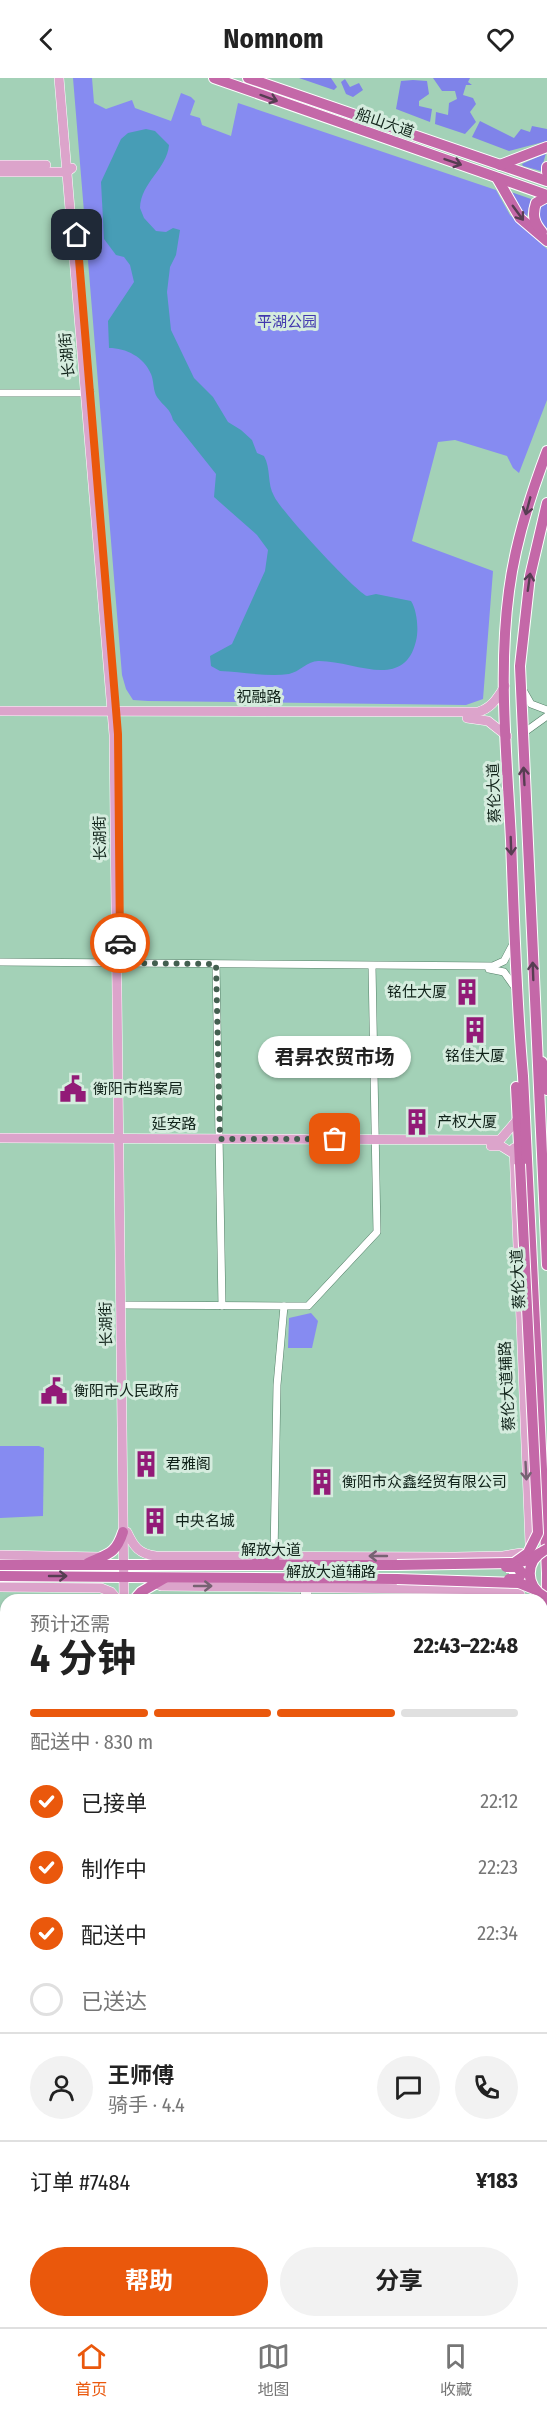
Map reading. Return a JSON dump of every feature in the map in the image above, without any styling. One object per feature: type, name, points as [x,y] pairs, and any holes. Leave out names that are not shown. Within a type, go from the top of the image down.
[{"type":"highway","name":"船山大道","points":[[214,78],[547,196]]},
{"type":"highway","name":"船山大道","points":[[248,78],[547,181]]},
{"type":"highway","points":[[500,165],[547,147]]},
{"type":"highway","points":[[547,167],[547,172]]},
{"type":"highway","points":[[497,178],[520,218],[547,242]]},
{"type":"highway","points":[[547,196],[536,203],[533,216],[540,231],[547,236]]},
{"type":"highway","name":"蔡伦大道","points":[[547,451],[531,495],[513,564],[509,592],[505,686],[516,989],[523,1076],[547,1594]]},
{"type":"highway","name":"蔡伦大道","points":[[547,503],[530,576],[523,627],[520,686],[547,1265]]},
{"type":"highway","points":[[517,1008],[515,1053],[517,1159],[537,1539],[528,1553],[517,1558]]},
{"type":"highway","points":[[536,1029],[547,1090]]},
{"type":"highway","points":[[83,1565],[103,1557],[118,1547],[125,1532]]},
{"type":"highway","points":[[537,1539],[547,1542]]},
{"type":"highway","points":[[534,1594],[529,1574],[534,1558],[543,1551]]},
{"type":"highway","name":"解放大道","points":[[2,1566],[125,1571],[274,1560],[397,1565],[461,1564],[517,1558],[529,1560],[543,1551]]},
{"type":"highway","points":[[256,1556],[274,1560]]},
{"type":"highway","points":[[461,1564],[517,1568],[522,1573],[518,1579],[461,1581]]},
{"type":"highway","name":"解放大道","points":[[2,1566],[83,1565],[125,1571],[151,1580],[167,1577],[306,1583],[397,1579],[507,1582],[529,1594]]},
{"type":"highway","points":[[139,1594],[151,1580]]},
{"type":"main road","name":"长湖街","points":[[59,78],[114,714],[126,1594]]},
{"type":"main road","name":"长湖街","points":[[64,78],[68,168]]},
{"type":"main road","points":[[0,165],[68,168]]},
{"type":"main road","points":[[0,171],[68,168]]},
{"type":"main road","name":"祝融路","points":[[0,716],[477,712],[488,709],[505,686]]},
{"type":"main road","name":"祝融路","points":[[0,711],[477,718],[488,721],[507,736]]},
{"type":"main road","name":"延安路","points":[[0,1138],[220,1142],[500,1140],[518,1119]]},
{"type":"main road","name":"延安路","points":[[0,1144],[121,1141]]},
{"type":"main road","name":"延安路","points":[[375,1142],[501,1146],[517,1159]]},
{"type":"main road","points":[[125,1532],[134,1547],[143,1554],[256,1556]]},
{"type":"main road","points":[[16,1587],[2,1566],[103,1557]]},
{"type":"main road","points":[[517,1558],[514,1578],[519,1594]]},
{"type":"main road","name":"解放大道辅路","points":[[274,1560],[517,1558]]},
{"type":"main road","name":"解放大道辅路","points":[[151,1580],[160,1586],[306,1583],[517,1590]]},
{"type":"main road","points":[[0,1587],[101,1587],[113,1594]]},
{"type":"street","points":[[0,390],[87,391]]},
{"type":"street","points":[[520,686],[531,704],[547,710]]},
{"type":"street","points":[[522,734],[547,716]]},
{"type":"street","points":[[372,967],[493,966],[504,961],[514,941]]},
{"type":"street","points":[[0,964],[493,969],[504,972],[516,989]]},
{"type":"street","points":[[216,966],[222,1306]]},
{"type":"street","points":[[123,1305],[308,1306],[374,1238],[377,1232],[372,967]]},
{"type":"street","points":[[274,1560],[277,1384],[284,1306]]},
{"type":"street","points":[[306,1583],[306,1594]]},
{"type":"green space","name":"平湖公园","points":[[73,78],[92,78],[94,103],[106,109],[132,100],[135,108],[171,121],[181,93],[195,101],[190,115],[200,118],[202,125],[231,136],[238,103],[496,190],[510,215],[547,249],[547,400],[519,473],[513,468],[507,456],[455,440],[438,442],[412,541],[493,571],[483,699],[466,705],[133,700],[126,689],[122,675]]},
{"type":"green space","points":[[311,1313],[318,1321],[312,1348],[288,1348],[289,1318]]},
{"type":"green space","points":[[0,1446],[44,1448],[43,1516],[0,1518]]},
{"type":"shaded area","points":[[299,78],[331,78],[337,87],[334,90]]},
{"type":"shaded area","points":[[433,78],[470,78],[468,82],[472,85],[466,85],[463,95],[473,98],[476,104],[470,112],[476,122],[465,134],[435,124],[436,112],[448,115],[449,103],[457,99],[455,91],[442,91]]},
{"type":"shaded area","points":[[345,79],[350,87],[359,83],[363,90],[353,97],[346,94],[341,82]]},
{"type":"shaded area","points":[[401,81],[427,81],[429,94],[419,101],[419,106],[432,109],[430,122],[396,109]]},
{"type":"shaded area","points":[[480,121],[514,138],[521,129],[530,132],[532,126],[547,129],[547,141],[509,151],[472,137]]},
{"type":"shaded area","points":[[146,129],[155,131],[169,145],[164,161],[141,199],[140,208],[144,218],[156,231],[166,232],[173,228],[180,230],[176,255],[170,267],[167,292],[171,330],[194,378],[213,397],[228,422],[252,440],[257,453],[264,456],[274,496],[303,532],[348,580],[367,596],[376,594],[411,601],[416,615],[417,636],[410,656],[401,666],[376,670],[318,661],[293,673],[272,675],[220,671],[211,666],[210,656],[232,644],[265,571],[268,550],[257,535],[214,497],[216,474],[157,397],[148,368],[134,355],[109,348],[108,321],[134,282],[130,265],[124,257],[116,255],[104,239],[101,182],[121,139],[128,133]]},
{"type":"shaded area","points":[[546,153],[541,171],[523,166],[522,164]]},
{"type":"shaded area","points":[[511,192],[531,199],[526,220]]},
{"type":"shaded area","points":[[543,202],[547,204],[547,233],[540,226],[537,209]]},
{"type":"way so far","points":[[120,943],[121,963],[216,964],[220,1139],[335,1139]]},
{"type":"place","name":"铭仕大厦","points":[[467,992]]},
{"type":"place","name":"铭佳大厦","points":[[475,1030]]},
{"type":"place","name":"衡阳市档案局","points":[[73,1089]]},
{"type":"place","name":"产权大厦","points":[[417,1122]]},
{"type":"place","name":"君昇农贸市场","points":[[335,1139]]},
{"type":"place","name":"衡阳市人民政府","points":[[54,1391]]},
{"type":"place","name":"君雅阁","points":[[146,1464]]},
{"type":"place","name":"衡阳市众鑫经贸有限公司","points":[[322,1482]]},
{"type":"place","name":"中央名城","points":[[155,1521]]},
{"type":"route","points":[[77,235],[118,734],[120,943]]}]
